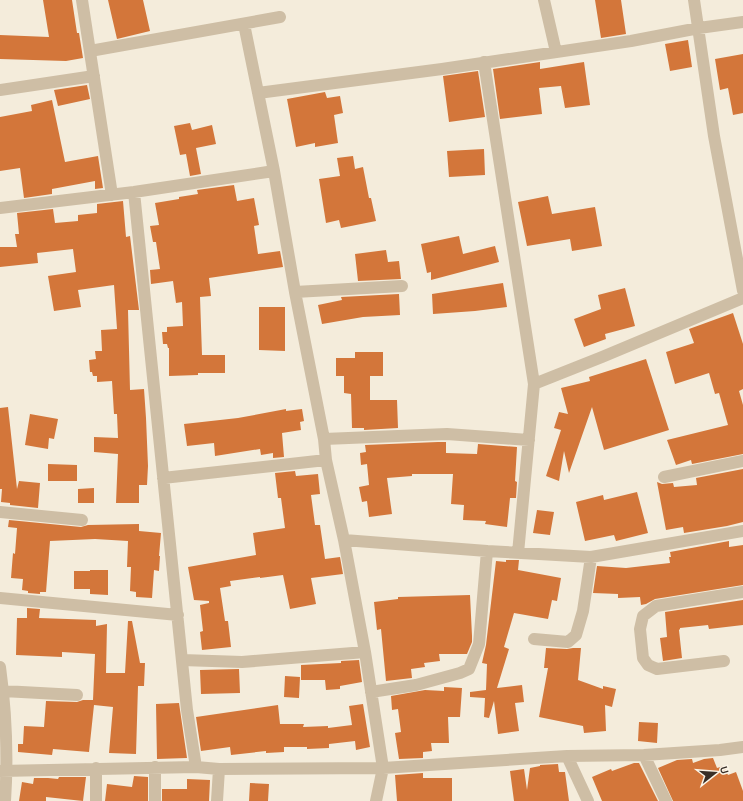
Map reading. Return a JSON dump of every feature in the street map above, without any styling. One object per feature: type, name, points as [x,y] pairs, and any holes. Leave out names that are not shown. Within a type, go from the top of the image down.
[{"type":"street","points":[[82,0],[112,195]]},
{"type":"street","points":[[544,0],[556,52]]},
{"type":"street","points":[[694,0],[714,136],[743,291]]},
{"type":"street","points":[[90,51],[280,17]]},
{"type":"street","points":[[258,93],[556,52],[743,22]]},
{"type":"street","points":[[244,24],[274,171],[295,292],[324,439],[326,460],[344,540],[365,652],[383,768],[376,801]]},
{"type":"street","points":[[484,62],[534,384],[518,553]]},
{"type":"street","points":[[0,90],[94,76]]},
{"type":"street","points":[[0,208],[112,195],[274,171]]},
{"type":"street","points":[[134,192],[187,710],[196,767]]},
{"type":"street","points":[[295,292],[402,286]]},
{"type":"street","points":[[534,384],[743,298]]},
{"type":"street","points":[[324,439],[447,434],[529,440]]},
{"type":"street","points":[[163,478],[326,460]]},
{"type":"street","points":[[664,477],[743,461]]},
{"type":"street","points":[[0,512],[82,520]]},
{"type":"street","points":[[344,540],[591,557],[743,531]]},
{"type":"street","points":[[371,692],[416,685],[460,673],[469,669],[479,644],[487,551]]},
{"type":"street","points":[[534,639],[568,642],[576,635],[583,611],[591,557]]},
{"type":"street","points":[[724,661],[657,670],[648,666],[643,658],[640,629],[643,616],[656,606],[743,592]]},
{"type":"street","points":[[0,598],[178,615]]},
{"type":"street","points":[[182,660],[242,662],[365,652]]},
{"type":"street","points":[[0,667],[3,691],[5,801]]},
{"type":"street","points":[[3,691],[77,695]]},
{"type":"street","points":[[4,771],[155,767],[196,767],[219,770],[383,768],[567,756],[720,750],[743,747]]},
{"type":"street","points":[[644,754],[666,801]]},
{"type":"street","points":[[567,756],[588,801]]},
{"type":"street","points":[[155,767],[155,801]]},
{"type":"street","points":[[96,768],[96,801]]},
{"type":"street","points":[[217,801],[219,770]]},
{"type":"building","points":[[43,0],[72,0],[77,33],[79,33],[83,58],[66,61],[0,59],[0,35],[49,37]]},
{"type":"building","points":[[108,0],[143,0],[150,31],[117,39]]},
{"type":"building","points":[[595,0],[621,0],[626,34],[601,38]]},
{"type":"building","points":[[688,40],[692,67],[670,71],[665,44]]},
{"type":"building","points":[[743,54],[743,113],[733,115],[728,88],[720,90],[715,59]]},
{"type":"building","points":[[540,62],[540,69],[584,62],[590,105],[565,108],[561,86],[539,88],[542,114],[500,119],[493,69]]},
{"type":"building","points":[[478,71],[485,117],[449,122],[443,76]]},
{"type":"building","points":[[87,85],[90,99],[58,106],[54,90]]},
{"type":"building","points":[[325,92],[327,98],[340,96],[343,113],[334,115],[338,143],[315,147],[315,143],[296,147],[287,99]]},
{"type":"building","points":[[52,100],[65,162],[98,156],[103,188],[95,189],[95,181],[52,189],[52,194],[24,198],[20,168],[0,171],[0,117],[32,111],[31,105]]},
{"type":"building","points":[[190,123],[192,130],[212,125],[216,144],[196,148],[201,174],[190,176],[186,154],[180,155],[174,126]]},
{"type":"building","points":[[484,149],[485,175],[449,177],[447,151]]},
{"type":"building","points":[[353,156],[355,169],[363,167],[369,198],[371,198],[376,221],[341,228],[339,220],[326,223],[319,179],[340,176],[337,158]]},
{"type":"building","points":[[234,185],[237,201],[254,198],[259,225],[254,226],[258,254],[280,251],[283,267],[209,278],[211,296],[200,297],[202,355],[225,355],[225,373],[198,373],[198,375],[169,376],[169,348],[167,344],[163,344],[162,332],[167,332],[167,327],[183,326],[182,302],[176,303],[173,281],[151,284],[150,270],[160,269],[156,242],[153,242],[150,226],[159,225],[155,203],[198,194],[197,190]]},
{"type":"building","points":[[548,196],[552,214],[595,207],[602,246],[572,251],[570,239],[527,246],[518,202]]},
{"type":"building","points":[[123,201],[126,237],[130,236],[139,310],[128,310],[130,390],[144,389],[146,418],[148,466],[147,485],[139,485],[139,503],[116,503],[118,454],[94,452],[94,437],[118,438],[117,414],[114,414],[112,381],[97,382],[97,376],[93,376],[92,372],[90,372],[89,360],[96,359],[95,351],[102,351],[101,330],[117,329],[114,285],[78,290],[81,307],[54,311],[48,276],[76,272],[73,249],[37,253],[38,263],[0,267],[0,247],[17,247],[15,234],[19,234],[17,213],[53,209],[55,223],[78,221],[78,215],[97,213],[97,204]]},
{"type":"building","points":[[459,236],[463,254],[495,246],[499,262],[431,280],[431,272],[427,273],[421,244]]},
{"type":"building","points":[[386,250],[388,262],[399,261],[401,279],[358,281],[355,254]]},
{"type":"building","points":[[503,283],[507,307],[433,314],[432,294]]},
{"type":"building","points":[[625,288],[635,326],[605,334],[606,339],[584,347],[574,319],[601,309],[598,295]]},
{"type":"building","points":[[399,294],[400,315],[363,317],[322,324],[318,305],[342,300],[341,297]]},
{"type":"building","points":[[259,307],[285,307],[285,351],[259,350]]},
{"type":"building","points":[[733,313],[743,344],[743,389],[739,391],[743,405],[743,454],[692,464],[691,460],[676,465],[667,440],[728,425],[719,393],[715,394],[709,373],[675,384],[666,352],[694,343],[689,329]]},
{"type":"building","points":[[355,352],[383,352],[383,376],[370,376],[370,400],[397,400],[398,428],[364,430],[364,428],[352,428],[351,394],[344,393],[344,376],[336,376],[336,358],[355,358]]},
{"type":"building","points":[[646,359],[669,430],[604,450],[592,407],[569,473],[564,451],[559,481],[546,476],[561,430],[554,428],[559,412],[568,414],[561,388],[590,381],[589,377]]},
{"type":"building","points":[[8,407],[17,489],[19,481],[40,483],[38,508],[10,505],[10,503],[1,502],[0,408]]},
{"type":"building","points":[[286,409],[286,411],[302,409],[304,421],[300,422],[301,430],[282,433],[284,457],[273,458],[273,453],[261,455],[260,449],[215,456],[214,443],[187,446],[184,424],[238,418]]},
{"type":"building","points":[[30,414],[58,419],[54,439],[49,438],[48,449],[25,445]]},
{"type":"building","points":[[446,442],[446,453],[477,454],[478,444],[517,447],[515,481],[517,482],[516,498],[510,498],[507,527],[485,524],[486,521],[463,520],[464,505],[451,504],[453,474],[412,474],[412,476],[387,478],[392,514],[369,517],[367,501],[362,502],[359,487],[369,485],[367,464],[361,465],[360,453],[366,452],[365,445]]},
{"type":"building","points":[[48,464],[77,465],[77,481],[48,481]]},
{"type":"building","points":[[743,469],[743,522],[684,533],[683,527],[666,530],[657,482],[662,484],[673,483],[674,487],[697,485],[696,478]]},
{"type":"building","points":[[295,471],[296,476],[318,474],[320,494],[311,495],[315,525],[320,525],[325,559],[340,557],[343,574],[311,578],[316,604],[290,609],[283,575],[230,581],[231,586],[220,588],[225,621],[228,621],[231,647],[202,650],[200,632],[203,631],[200,605],[209,603],[209,601],[194,600],[188,567],[256,555],[253,533],[285,528],[281,498],[278,498],[275,473]]},
{"type":"building","points":[[94,488],[94,503],[78,503],[78,489]]},
{"type":"building","points":[[637,492],[648,533],[616,541],[614,535],[585,541],[576,502],[603,495],[604,500]]},
{"type":"building","points":[[537,510],[554,512],[550,535],[533,533]]},
{"type":"building","points":[[9,520],[81,527],[88,525],[139,524],[139,531],[161,533],[159,571],[154,570],[152,598],[136,597],[136,592],[130,591],[131,567],[127,567],[128,541],[95,539],[50,541],[46,592],[40,592],[40,594],[28,593],[28,591],[22,590],[23,579],[11,578],[17,528],[8,527]]},
{"type":"building","points":[[729,541],[729,547],[743,545],[743,585],[655,599],[641,605],[640,597],[618,598],[618,594],[593,593],[597,566],[626,568],[670,563],[670,552]]},
{"type":"building","points":[[506,560],[519,560],[518,570],[561,578],[557,601],[552,600],[548,619],[514,613],[504,647],[509,649],[497,688],[522,685],[524,702],[515,703],[519,731],[498,734],[494,701],[489,718],[484,717],[485,698],[470,697],[470,692],[486,690],[487,664],[482,663],[486,645],[496,561],[506,562]]},
{"type":"building","points":[[108,570],[108,595],[90,594],[90,589],[74,589],[74,571]]},
{"type":"building","points":[[470,595],[472,642],[467,654],[439,654],[440,661],[424,663],[425,667],[411,669],[412,678],[386,681],[381,629],[377,630],[374,602],[398,599],[398,597]]},
{"type":"building","points":[[743,600],[743,625],[709,629],[708,625],[680,628],[682,658],[663,661],[660,638],[667,637],[665,612]]},
{"type":"building","points":[[27,608],[40,609],[39,618],[96,620],[96,626],[107,624],[106,673],[125,673],[128,621],[132,621],[140,663],[145,663],[144,686],[138,686],[136,754],[109,753],[113,707],[94,705],[89,752],[53,749],[52,755],[18,752],[18,744],[23,744],[24,726],[44,727],[46,701],[77,702],[83,700],[93,700],[95,654],[62,652],[62,657],[16,655],[17,618],[27,618]]},
{"type":"building","points":[[546,648],[581,648],[578,680],[603,689],[603,686],[616,689],[612,707],[605,705],[606,731],[584,733],[583,726],[539,717],[548,668],[544,668]]},
{"type":"building","points":[[359,660],[362,682],[340,686],[340,689],[326,690],[325,680],[301,680],[301,665],[341,663],[341,661]]},
{"type":"building","points":[[239,669],[240,693],[201,694],[200,670]]},
{"type":"building","points":[[285,676],[300,677],[299,698],[284,697]]},
{"type":"building","points":[[444,687],[462,688],[460,717],[448,717],[449,743],[431,743],[432,751],[423,752],[423,758],[399,759],[395,733],[401,732],[398,709],[392,710],[391,696],[425,690],[444,691]]},
{"type":"building","points":[[179,703],[187,758],[157,759],[156,704]]},
{"type":"building","points":[[363,704],[370,747],[356,750],[355,741],[329,744],[329,748],[307,749],[307,747],[284,747],[284,752],[266,753],[266,751],[231,755],[230,747],[201,751],[196,717],[278,705],[280,724],[304,724],[303,727],[328,726],[328,728],[352,725],[349,706]]},
{"type":"building","points":[[639,722],[658,723],[657,743],[638,741]]},
{"type":"building","points":[[713,758],[717,768],[724,766],[728,775],[736,772],[743,791],[743,801],[673,801],[658,768],[677,760],[692,759],[693,763],[704,759]]},
{"type":"building","points":[[634,763],[639,763],[658,801],[602,801],[592,777],[611,769],[612,771]]},
{"type":"building","points":[[558,764],[559,772],[565,772],[569,801],[514,801],[510,771],[524,769],[527,790],[530,768],[540,765]]},
{"type":"building","points":[[423,773],[423,778],[452,778],[452,801],[397,801],[395,775]]},
{"type":"building","points":[[134,776],[148,777],[148,801],[105,801],[107,784],[132,787]]},
{"type":"building","points":[[59,777],[86,777],[83,801],[46,797],[46,801],[19,801],[22,782],[33,784],[34,778],[58,779]]},
{"type":"building","points":[[187,779],[210,780],[209,801],[162,801],[162,789],[187,789]]},
{"type":"building","points":[[250,783],[269,784],[268,801],[249,801]]}]
